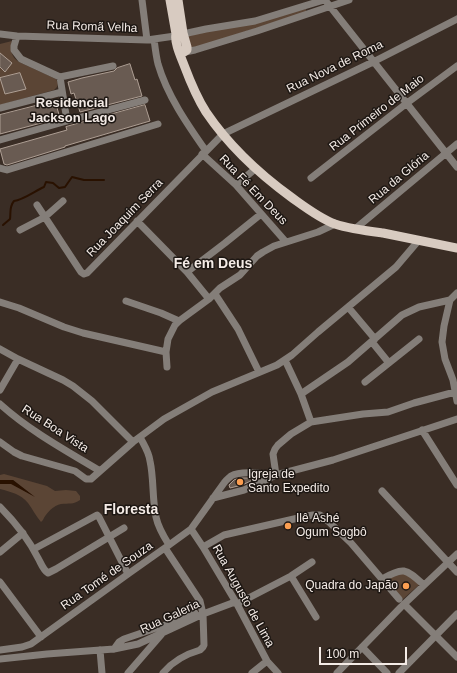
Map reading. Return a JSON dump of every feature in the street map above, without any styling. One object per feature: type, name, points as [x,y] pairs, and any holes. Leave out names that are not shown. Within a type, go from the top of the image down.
[{"type":"main road","points":[[170,0],[179,34],[187,47],[187,50],[182,53],[190,82],[198,98],[205,111],[222,134],[255,169],[314,213],[335,224],[457,248]]},
{"type":"main road","points":[[178,0],[179,34]]},
{"type":"street","name":"Rua Fé Em Deus","points":[[142,0],[158,64],[172,96],[204,152],[236,185],[286,242]]},
{"type":"street","name":"Rua Romã Velha","points":[[0,35],[151,40],[255,21],[308,3],[324,0]]},
{"type":"street","points":[[324,0],[457,167]]},
{"type":"street","points":[[182,53],[257,31],[349,0]]},
{"type":"street","points":[[308,3],[311,13]]},
{"type":"street","name":"Rua Nova de Roma","points":[[222,134],[373,62],[457,19]]},
{"type":"street","points":[[17,36],[14,50],[20,58],[60,77],[113,66]]},
{"type":"street","name":"Rua Primeiro de Maio","points":[[312,178],[407,103],[457,66]]},
{"type":"street","points":[[60,77],[67,120]]},
{"type":"street","points":[[0,108],[62,92]]},
{"type":"street","points":[[0,140],[67,120],[145,100]]},
{"type":"street","points":[[0,168],[7,170],[158,124]]},
{"type":"street","name":"Rua Joaquim Serra","points":[[37,205],[81,272],[84,274],[89,272],[222,134]]},
{"type":"street","name":"Rua da Glória","points":[[355,228],[457,144]]},
{"type":"street","points":[[236,185],[255,169]]},
{"type":"street","points":[[20,230],[45,217],[63,201]]},
{"type":"street","points":[[188,272],[261,214]]},
{"type":"street","points":[[137,221],[212,296],[238,329],[259,372]]},
{"type":"street","points":[[167,367],[166,352],[168,339],[175,325],[220,288],[240,275],[257,256],[274,246],[318,232],[335,224]]},
{"type":"street","points":[[0,442],[22,456],[75,471],[89,480],[133,442],[164,419],[212,392],[277,365],[285,360],[396,266],[419,240]]},
{"type":"street","points":[[457,293],[450,300],[442,342],[445,359],[455,380],[457,401]]},
{"type":"street","points":[[301,394],[348,362],[402,315],[419,307],[450,300]]},
{"type":"street","points":[[126,301],[180,321]]},
{"type":"street","points":[[0,302],[82,333],[166,352]]},
{"type":"street","points":[[348,307],[389,363]]},
{"type":"street","points":[[365,382],[419,339]]},
{"type":"street","points":[[0,349],[63,380],[83,393],[133,442]]},
{"type":"street","points":[[0,390],[18,359]]},
{"type":"street","points":[[285,360],[301,394],[311,422]]},
{"type":"street","points":[[276,475],[273,454],[275,449],[291,434],[311,422],[363,414],[388,412],[455,392]]},
{"type":"street","name":"Rua Boa Vista","points":[[1,407],[42,436],[100,471]]},
{"type":"street","name":"Rua Tomé de Souza","points":[[213,498],[244,490],[276,475],[333,460],[457,419]]},
{"type":"street","points":[[422,430],[457,485]]},
{"type":"street","points":[[140,437],[150,461],[156,518],[167,547],[200,601],[203,612],[203,648],[179,659],[163,673]]},
{"type":"street","name":"Rua Tomé de Souza","points":[[0,650],[22,648],[27,646],[167,547],[191,528],[224,483],[233,475],[248,473],[276,475]]},
{"type":"street","points":[[382,491],[457,572]]},
{"type":"street","points":[[0,507],[23,533],[34,549],[43,568],[48,573],[56,570],[124,528]]},
{"type":"street","points":[[34,549],[98,515],[128,574]]},
{"type":"street","points":[[204,547],[224,535],[313,515],[320,515],[351,543],[402,602],[457,657]]},
{"type":"street","name":"Rua Augusto de Lima","points":[[191,528],[204,547],[267,661],[278,673]]},
{"type":"street","points":[[0,552],[23,533]]},
{"type":"street","points":[[337,673],[362,648],[402,602],[424,585],[457,554]]},
{"type":"street","name":"Rua Galeria","points":[[114,649],[119,642],[124,639],[203,612],[236,603],[291,576],[312,562]]},
{"type":"street","points":[[382,579],[396,571],[404,571],[412,574],[424,585]]},
{"type":"street","points":[[291,576],[316,617]]},
{"type":"street","points":[[0,582],[41,637]]},
{"type":"street","name":"Rua Galeria","points":[[0,659],[114,649],[138,644],[203,612]]},
{"type":"street","points":[[399,673],[457,614]]},
{"type":"street","points":[[128,673],[162,633]]},
{"type":"street","points":[[362,648],[388,673]]},
{"type":"street","points":[[100,650],[102,673]]},
{"type":"street","points":[[252,673],[267,661]]},
{"type":"shaded area","points":[[306,9],[306,12],[191,49],[188,34]]},
{"type":"shaded area","points":[[12,41],[12,53],[16,60],[56,79],[58,83],[54,90],[0,105],[0,44]]},
{"type":"shaded area","points":[[4,474],[47,486],[55,491],[76,491],[80,496],[80,500],[78,502],[56,506],[48,512],[41,522],[22,497],[0,489],[0,484],[11,483],[32,495],[13,480],[0,480],[0,475]]},
{"type":"shaded area","points":[[0,480],[13,480],[35,497],[11,484],[0,484]]},
{"type":"shaded area","points":[[405,572],[420,584],[403,599],[386,580],[393,574]]},
{"type":"building","points":[[0,53],[12,63],[5,72],[0,67]]},
{"type":"building","points":[[130,64],[135,80],[137,79],[142,96],[80,112],[74,93],[71,94],[68,82],[114,71],[117,68]]},
{"type":"building","points":[[20,73],[26,89],[5,94],[0,78]]},
{"type":"building","points":[[55,101],[60,118],[0,134],[0,115]]},
{"type":"building","points":[[145,105],[150,121],[7,165],[4,164],[0,149],[67,130],[66,127]]},
{"type":"building","points":[[251,478],[251,481],[230,488],[229,485],[234,480]]},
{"type":"waterway","points":[[3,225],[10,219],[12,203],[44,187],[46,182],[53,183],[59,188],[65,187],[72,177],[84,180],[104,180]]},
{"type":"place","name":"Igreja de Santo Expedito","points":[[240,482]]},
{"type":"place","name":"Ilê Ashé Ogum Sogbô","points":[[288,526]]},
{"type":"place","name":"Quadra do Japão","points":[[406,586]]},
{"type":"district","name":"Residencial Jackson Lago","points":[[72,110]]},
{"type":"district","name":"Fé em Deus","points":[[213,264]]},
{"type":"district","name":"Floresta","points":[[131,510]]}]
